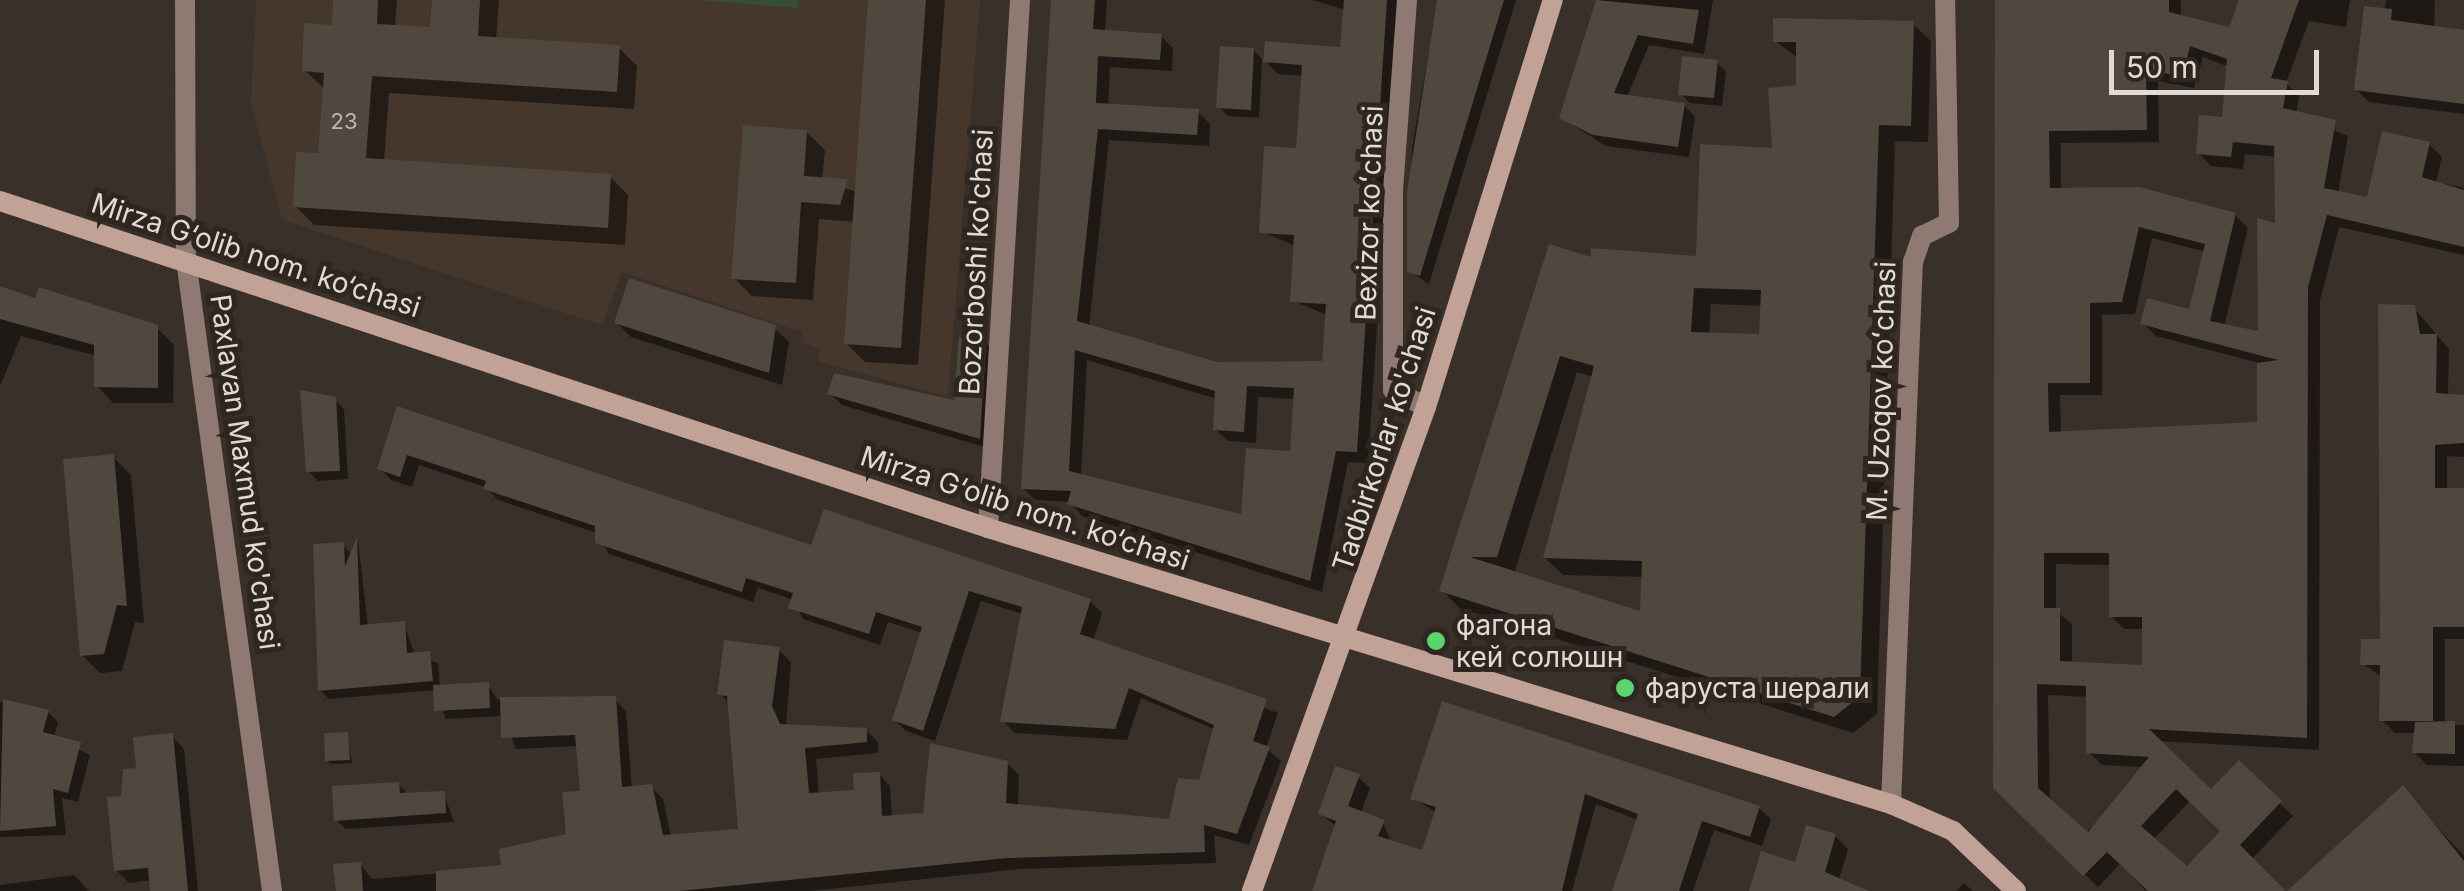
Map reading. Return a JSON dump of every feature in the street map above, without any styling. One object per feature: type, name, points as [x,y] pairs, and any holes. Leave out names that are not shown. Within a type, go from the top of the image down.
[{"type":"street","name":"Paxlavan Maxmud ko'chasi","points":[[186,0],[186,260],[272,891]]},
{"type":"street","name":"Bozorboshi ko'chasi","points":[[988,528],[1020,0]]},
{"type":"street","name":"Bexizor koʻchasi","points":[[1407,0],[1392,191],[1392,390],[1426,407]]},
{"type":"street","name":"Tadbirkorlar ko'chasi","points":[[1252,891],[1348,637],[1426,407],[1553,0]]},
{"type":"street","name":"M. Uzoqov koʻchasi","points":[[1891,804],[1913,262],[1915,244],[1948,223],[1945,0]]},
{"type":"street","name":"Mirza G‘olib nom. ko‘chasi","points":[[0,201],[988,528],[1891,804],[1953,830],[2016,891]]},
{"type":"shaded area","points":[[256,0],[980,0],[948,397],[817,361],[820,349],[800,342],[802,332],[622,272],[602,325],[282,220],[251,103]]},
{"type":"green space","points":[[696,0],[798,0],[798,8]]},
{"type":"building","points":[[333,0],[378,0],[377,24],[430,27],[432,0],[480,0],[478,36],[620,45],[617,92],[372,76],[366,158],[611,174],[608,228],[293,207],[296,152],[318,153],[324,73],[302,71],[304,23],[332,25]]},
{"type":"building","points":[[868,0],[926,0],[901,348],[844,344]]},
{"type":"building","points":[[1051,0],[1095,0],[1093,29],[1162,34],[1160,60],[1098,56],[1096,103],[1199,109],[1197,135],[1098,129],[1077,321],[1217,362],[1322,361],[1326,304],[1290,302],[1294,235],[1259,233],[1264,146],[1296,148],[1302,65],[1263,62],[1265,41],[1340,47],[1344,0],[1387,0],[1357,452],[1336,451],[1310,581],[1067,504],[1071,491],[1021,489]],"holes":[[[1075,350],[1215,391],[1213,430],[1244,432],[1247,386],[1294,388],[1290,451],[1246,448],[1241,514],[1069,471]]]},
{"type":"building","points":[[1437,0],[1504,0],[1420,276],[1407,272],[1407,192]]},
{"type":"building","points":[[1596,0],[1699,10],[1693,44],[1638,35],[1614,93],[1685,103],[1678,147],[1593,135],[1559,118]]},
{"type":"building","points":[[1995,0],[2169,0],[2169,12],[2229,27],[2239,0],[2299,0],[2271,78],[2288,81],[2283,108],[2336,120],[2324,188],[2367,197],[2382,131],[2430,142],[2422,177],[2464,190],[2464,247],[2327,215],[2308,287],[2307,738],[2149,729],[2211,789],[2239,760],[2282,801],[2240,845],[2286,891],[2148,891],[2107,852],[2083,876],[1993,788]],"holes":[[[2190,46],[2227,59],[2222,117],[2199,115],[2196,154],[2231,157],[2233,142],[2274,146],[2275,223],[2257,218],[2258,331],[2210,321],[2236,213],[2139,187],[2050,188],[2049,131],[2147,130],[2146,69],[2182,77]],[[2139,227],[2205,244],[2189,309],[2147,298],[2140,324],[2278,360],[2257,363],[2257,422],[2049,432],[2048,383],[2090,383],[2090,303],[2122,302]],[[2044,553],[2109,553],[2109,617],[2142,617],[2142,665],[2060,661],[2060,608],[2044,608]],[[2037,684],[2086,686],[2086,753],[2149,757],[2088,832],[2038,788]],[[2176,789],[2220,831],[2187,866],[2141,826]]]},
{"type":"building","points":[[2364,6],[2392,9],[2391,20],[2464,30],[2464,104],[2354,90]]},
{"type":"building","points":[[1773,18],[1914,21],[1911,126],[1879,125],[1860,696],[1834,717],[1439,591],[1549,244],[1591,257],[1591,248],[1696,256],[1700,144],[1772,148],[1768,88],[1796,85],[1796,42],[1773,42]],"holes":[[[1694,288],[1761,290],[1759,334],[1691,332]],[[1560,356],[1594,366],[1543,558],[1642,561],[1640,611],[1470,557],[1497,557]]]},
{"type":"building","points":[[1220,46],[1254,48],[1251,110],[1216,108]]},
{"type":"building","points":[[1682,56],[1718,60],[1714,98],[1678,95]]},
{"type":"building","points":[[743,125],[807,130],[804,176],[848,179],[840,205],[801,202],[796,283],[731,279]]},
{"type":"building","points":[[629,278],[776,325],[769,373],[614,323]]},
{"type":"building","points":[[0,286],[35,298],[39,287],[158,325],[158,388],[94,387],[94,345],[0,319]]},
{"type":"building","points":[[2378,304],[2415,305],[2420,334],[2437,334],[2436,393],[2464,395],[2464,443],[2435,445],[2435,488],[2464,488],[2464,627],[2433,627],[2433,721],[2379,721],[2380,665],[2360,665],[2361,639],[2380,639]]},
{"type":"building","points":[[959,337],[986,340],[980,439],[827,394],[834,373],[954,400]]},
{"type":"building","points":[[300,390],[336,397],[340,471],[306,472]]},
{"type":"building","points":[[397,406],[811,545],[824,509],[1091,599],[1080,634],[1267,699],[1253,741],[1270,747],[1237,834],[1204,825],[1205,852],[1007,858],[679,891],[436,891],[436,871],[501,865],[499,849],[566,834],[562,792],[580,791],[575,735],[501,738],[500,697],[616,696],[622,787],[652,784],[663,835],[738,829],[727,696],[717,695],[724,640],[780,647],[772,706],[780,724],[867,728],[867,742],[805,748],[809,793],[854,790],[853,773],[880,772],[882,816],[923,813],[930,743],[1008,761],[1006,803],[1169,819],[1178,778],[1199,780],[1214,725],[1129,688],[1115,729],[1000,722],[1022,607],[969,591],[923,731],[892,720],[922,627],[876,612],[869,634],[788,608],[793,593],[746,578],[742,592],[595,543],[595,526],[483,489],[486,481],[407,455],[400,477],[377,469]]},
{"type":"building","points":[[114,454],[127,606],[117,605],[104,654],[80,656],[63,459]]},
{"type":"building","points":[[357,537],[360,625],[405,621],[407,653],[430,651],[433,681],[318,691],[313,544],[344,542],[345,566]]},
{"type":"building","points":[[489,682],[490,708],[434,711],[433,685]]},
{"type":"building","points":[[3,699],[49,710],[43,732],[81,742],[68,793],[53,789],[56,826],[0,831]]},
{"type":"building","points":[[1442,701],[1760,806],[1750,837],[1702,821],[1679,891],[1612,891],[1638,814],[1585,794],[1562,891],[1312,891],[1336,821],[1318,814],[1335,766],[1360,774],[1348,806],[1385,820],[1378,836],[1422,850],[1436,807],[1410,799]]},
{"type":"building","points":[[2455,721],[2455,754],[2412,753],[2415,722]]},
{"type":"building","points":[[348,732],[350,760],[325,761],[324,733]]},
{"type":"building","points":[[173,733],[188,891],[150,891],[148,868],[114,871],[107,797],[121,796],[123,769],[136,768],[133,737]]},
{"type":"building","points":[[399,782],[400,793],[445,791],[446,813],[334,821],[332,786]]},
{"type":"building","points":[[2403,785],[2464,861],[2464,891],[2287,891]]},
{"type":"building","points":[[1806,825],[1836,834],[1825,872],[1869,891],[1749,891],[1761,851],[1795,862]]},
{"type":"building","points":[[361,862],[363,891],[336,891],[333,864]]},
{"type":"place","name":"фагона кей солюшн","points":[[1436,641]]},
{"type":"place","name":"фаруста шерали","points":[[1625,688]]}]
